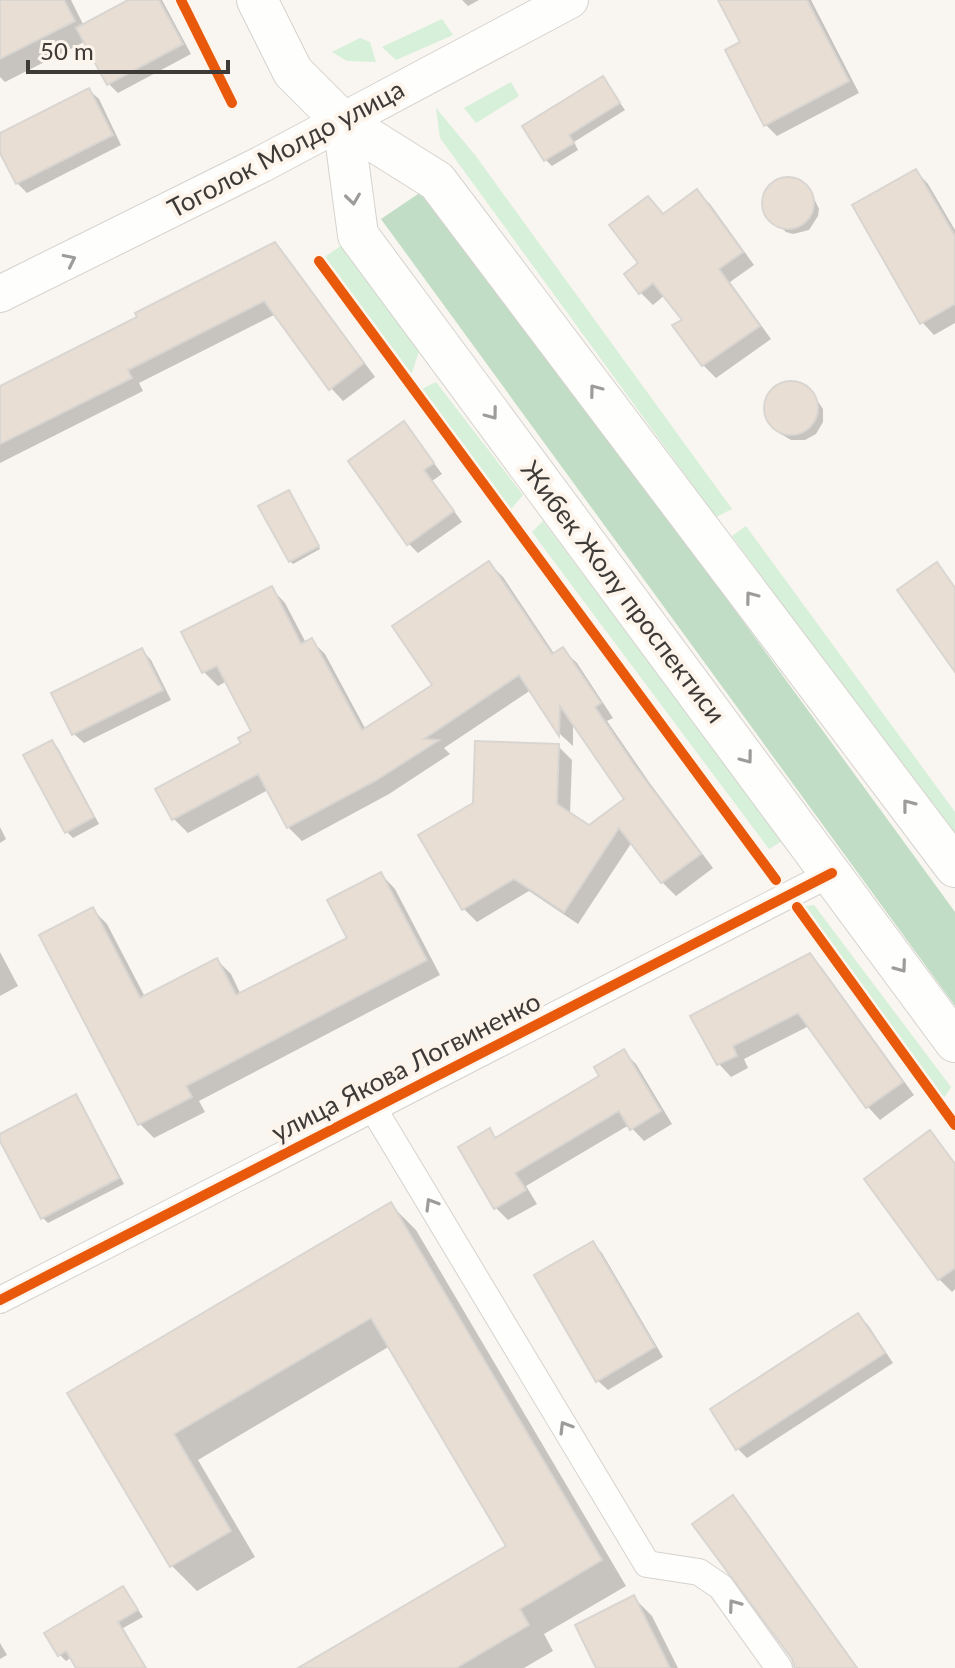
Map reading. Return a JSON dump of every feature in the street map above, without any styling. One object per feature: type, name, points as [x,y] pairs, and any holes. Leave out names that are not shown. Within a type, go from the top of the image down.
[{"type":"main road","points":[[257,0],[293,72],[343,122],[437,181],[952,857]]},
{"type":"main road","name":"Тоголок Молдо улица","points":[[0,294],[343,122],[570,0]]},
{"type":"main road","name":"Жибек Жолу проспектиси","points":[[343,122],[358,235],[955,1042]]},
{"type":"street","name":"улица Якова Логвиненко","points":[[0,1300],[832,873]]},
{"type":"street","points":[[373,1108],[647,1564],[699,1572],[721,1587],[779,1668]]},
{"type":"green space","points":[[442,19],[453,35],[396,60],[382,47]]},
{"type":"green space","points":[[360,38],[370,42],[376,62],[347,61],[332,52]]},
{"type":"green space","points":[[511,82],[519,96],[476,123],[464,108]]},
{"type":"green space","points":[[436,108],[475,155],[732,509],[716,517],[440,138]]},
{"type":"green space","points":[[427,188],[955,912],[955,1006],[381,219]]},
{"type":"green space","points":[[342,245],[419,351],[409,382],[319,261]]},
{"type":"green space","points":[[436,382],[523,495],[506,515],[416,392]]},
{"type":"green space","points":[[543,521],[782,841],[769,849],[532,532]]},
{"type":"green space","points":[[746,526],[955,812],[955,832],[950,834],[732,536]]},
{"type":"green space","points":[[814,905],[951,1087],[940,1104],[797,907]]},
{"type":"building","points":[[0,0],[64,0],[75,21],[0,59]]},
{"type":"building","points":[[128,0],[159,0],[183,44],[107,85],[76,28]]},
{"type":"building","points":[[718,0],[807,0],[849,81],[764,126],[725,50],[740,42]]},
{"type":"building","points":[[603,76],[620,103],[569,135],[574,143],[544,161],[522,126]]},
{"type":"building","points":[[89,88],[113,135],[16,184],[0,153],[0,133]]},
{"type":"building","points":[[916,169],[955,236],[955,304],[920,324],[852,205]]},
{"type":"building","points":[[788,177],[806,185],[814,203],[806,221],[788,229],[770,221],[762,203],[770,185]]},
{"type":"building","points":[[697,189],[743,252],[719,269],[760,326],[702,366],[672,325],[682,320],[653,283],[639,294],[624,274],[638,263],[609,225],[648,196],[663,214]]},
{"type":"building","points":[[275,242],[364,363],[329,390],[264,301],[128,370],[132,378],[0,444],[0,386],[137,317],[135,313]]},
{"type":"building","points":[[791,381],[810,389],[818,408],[810,427],[791,435],[772,427],[764,408],[772,389]]},
{"type":"building","points":[[404,421],[434,463],[424,470],[454,511],[407,545],[348,461]]},
{"type":"building","points":[[289,490],[319,546],[289,562],[258,506]]},
{"type":"building","points":[[489,561],[552,654],[563,647],[601,703],[595,707],[701,854],[661,883],[619,828],[564,912],[514,879],[462,910],[418,835],[473,803],[475,741],[559,744],[557,804],[589,825],[624,799],[560,706],[559,736],[519,675],[424,739],[439,740],[375,781],[287,828],[258,774],[172,820],[155,789],[241,743],[238,738],[251,731],[217,666],[202,673],[181,632],[272,586],[301,644],[312,638],[362,730],[432,685],[392,626]]},
{"type":"building","points":[[937,562],[955,588],[955,672],[897,590]]},
{"type":"building","points":[[142,648],[163,690],[72,735],[51,693]]},
{"type":"building","points":[[52,740],[94,817],[65,833],[23,755]]},
{"type":"building","points":[[381,872],[427,960],[186,1086],[192,1097],[138,1125],[39,935],[93,907],[140,998],[217,958],[236,995],[347,938],[327,900]]},
{"type":"building","points":[[810,953],[903,1082],[866,1108],[798,1013],[733,1046],[737,1056],[717,1065],[690,1016]]},
{"type":"building","points":[[624,1049],[661,1111],[630,1130],[619,1111],[515,1173],[526,1190],[494,1209],[458,1147],[490,1128],[495,1138],[599,1076],[594,1067]]},
{"type":"building","points":[[76,1094],[119,1178],[41,1219],[0,1141],[0,1134]]},
{"type":"building","points":[[930,1130],[955,1164],[955,1268],[938,1280],[864,1179]]},
{"type":"building","points":[[391,1202],[602,1560],[520,1609],[529,1625],[456,1668],[298,1668],[506,1546],[371,1318],[174,1434],[231,1531],[170,1567],[67,1393]]},
{"type":"building","points":[[593,1241],[655,1347],[596,1382],[534,1275]]},
{"type":"building","points":[[858,1313],[885,1353],[736,1450],[710,1409]]},
{"type":"building","points":[[733,1495],[857,1668],[795,1668],[792,1659],[692,1524]]},
{"type":"building","points":[[123,1586],[138,1610],[118,1622],[146,1668],[76,1668],[66,1651],[58,1656],[44,1633]]},
{"type":"building","points":[[634,1595],[670,1668],[596,1668],[575,1625]]},
{"type":"cycle path","points":[[181,0],[232,103]]},
{"type":"cycle path","points":[[319,261],[776,880]]},
{"type":"cycle path","points":[[0,1300],[832,873]]},
{"type":"cycle path","points":[[797,907],[955,1125]]}]
